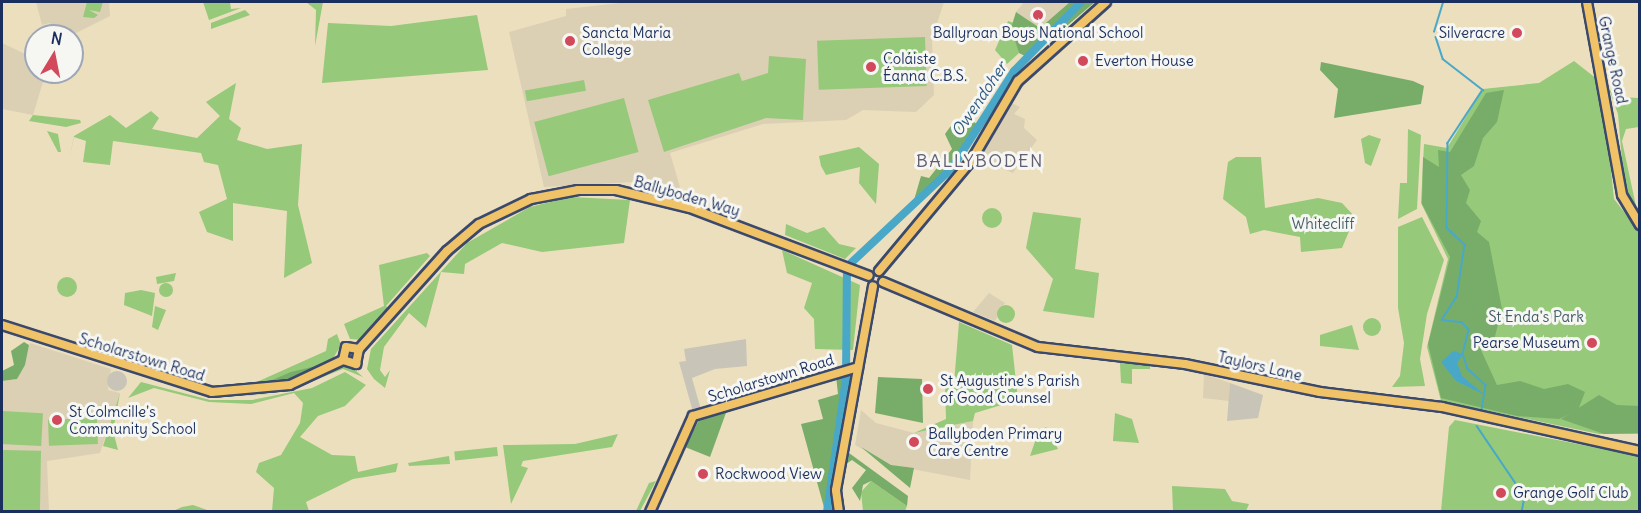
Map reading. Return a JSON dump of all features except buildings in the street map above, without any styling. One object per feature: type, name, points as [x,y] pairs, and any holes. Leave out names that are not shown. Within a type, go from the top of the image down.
[{"type":"main road","points":[[839,512],[836,489],[873,286],[868,276],[879,271],[971,161],[1018,81],[1106,2]]},
{"type":"main road","name":"Grange Road","points":[[1587,2],[1622,195],[1640,225]]},
{"type":"main road","name":"Ballyboden Way","points":[[359,350],[459,241],[492,216],[549,194],[595,189],[658,199],[868,276]]},
{"type":"main road","points":[[873,286],[883,282],[879,271]]},
{"type":"main road","name":"Taylors Lane","points":[[883,282],[1038,347],[1185,364],[1320,392],[1442,407],[1640,451]]},
{"type":"main road","name":"Scholarstown Road","points":[[2,325],[212,392],[290,385],[343,360]]},
{"type":"main road","points":[[348,346],[359,350],[356,364],[343,360],[348,346]]},
{"type":"main road","name":"Scholarstown Road","points":[[650,512],[693,416],[858,367]]},
{"type":"shaded area","points":[[36,2],[109,2],[110,16],[84,29],[84,24],[42,24]]},
{"type":"shaded area","name":"Sancta Maria College","points":[[629,2],[944,2],[932,39],[934,95],[916,112],[863,110],[846,120],[763,124],[670,153],[682,194],[633,182],[544,187],[509,32],[566,16],[566,9]]},
{"type":"shaded area","name":"Ballyroan Boys National School","points":[[1024,2],[1070,2],[1040,28],[1016,12]]},
{"type":"shaded area","points":[[2,43],[24,53],[24,84],[42,84],[33,115],[2,109]]},
{"type":"shaded area","points":[[1009,102],[1020,107],[1014,114],[1025,119],[1024,128],[1037,140],[1013,173],[978,159]]},
{"type":"shaded area","points":[[989,293],[1005,303],[995,321],[973,312]]},
{"type":"shaded area","points":[[746,339],[747,366],[715,369],[692,378],[701,410],[693,412],[679,362],[686,361],[684,349]]},
{"type":"shaded area","name":"St Colmcille's Community School","points":[[30,343],[111,369],[108,390],[120,393],[100,453],[47,461],[49,511],[2,511],[2,381],[17,379]]},
{"type":"shaded area","points":[[117,371],[124,374],[127,381],[124,388],[117,391],[110,388],[107,381],[110,374]]},
{"type":"shaded area","points":[[1204,374],[1230,383],[1229,401],[1203,398]]},
{"type":"shaded area","points":[[1230,383],[1263,395],[1258,418],[1227,421]]},
{"type":"shaded area","name":"Ballyboden Primary Care Centre","points":[[861,410],[876,423],[914,433],[973,421],[970,480],[891,465],[855,445]]},
{"type":"green space","points":[[87,2],[103,2],[100,12],[89,10],[98,15],[94,18],[83,17]]},
{"type":"green space","points":[[203,2],[230,2],[231,9],[241,8],[209,20]]},
{"type":"green space","points":[[306,2],[323,2],[315,46],[316,10]]},
{"type":"green space","points":[[1070,2],[1095,2],[1029,58],[1019,53],[1011,28],[1016,12],[1040,28]]},
{"type":"green space","points":[[245,10],[250,15],[211,29],[211,23]]},
{"type":"green space","points":[[477,15],[488,70],[322,83],[328,23],[391,26]]},
{"type":"green space","points":[[1008,21],[1014,23],[1019,53],[1007,64],[995,50]]},
{"type":"green space","points":[[925,37],[927,86],[819,90],[817,41]]},
{"type":"green space","points":[[769,56],[806,59],[803,120],[766,118],[664,152],[648,100],[739,73],[742,81],[768,73]]},
{"type":"green space","name":"St Enda's Park","points":[[1574,61],[1602,83],[1614,199],[1639,231],[1639,434],[1599,434],[1441,401],[1427,347],[1448,259],[1421,203],[1424,144],[1447,148],[1483,89],[1539,83]]},
{"type":"green space","points":[[1321,62],[1413,81],[1424,86],[1421,104],[1334,118],[1338,89],[1320,70]]},
{"type":"green space","points":[[584,80],[586,91],[527,101],[525,90]]},
{"type":"green space","points":[[236,83],[229,119],[241,128],[237,140],[267,149],[302,144],[298,205],[312,263],[284,278],[287,211],[233,203],[233,241],[207,232],[199,212],[227,199],[218,165],[204,162],[201,153],[113,141],[110,165],[83,162],[86,141],[74,137],[69,161],[74,136],[110,115],[126,128],[151,111],[159,118],[152,129],[197,138],[220,116],[206,102]]},
{"type":"green space","points":[[1609,89],[1617,97],[1639,98],[1639,127],[1626,129],[1622,141],[1639,220],[1625,195],[1618,114]]},
{"type":"green space","points":[[1504,90],[1497,122],[1483,138],[1474,166],[1461,175],[1470,190],[1466,203],[1481,221],[1477,232],[1489,242],[1502,309],[1494,340],[1481,339],[1481,350],[1497,385],[1520,381],[1544,389],[1568,384],[1585,392],[1578,410],[1559,419],[1517,416],[1441,398],[1428,344],[1450,257],[1422,204],[1423,157],[1439,167],[1438,150],[1450,152],[1486,93]]},
{"type":"green space","points":[[624,98],[638,152],[549,176],[534,122]]},
{"type":"green space","points":[[33,115],[80,120],[81,123],[66,127],[29,121]]},
{"type":"green space","points":[[970,119],[978,125],[956,161],[914,200],[921,176],[929,178],[952,149],[945,134],[953,123]]},
{"type":"green space","points":[[1408,129],[1421,135],[1417,209],[1398,219],[1400,183],[1407,183]]},
{"type":"green space","points":[[47,131],[58,134],[61,152],[58,152]]},
{"type":"green space","points":[[1369,135],[1381,139],[1371,166],[1365,163],[1361,139]]},
{"type":"green space","points":[[859,147],[879,164],[876,204],[859,183],[860,167],[826,175],[821,166],[819,156]]},
{"type":"green space","name":"Whitecliff","points":[[1236,157],[1261,157],[1265,208],[1318,198],[1342,203],[1355,217],[1342,248],[1301,252],[1300,237],[1264,230],[1250,234],[1246,217],[1223,199],[1228,162]]},
{"type":"green space","points":[[571,197],[630,200],[624,243],[542,252],[502,243],[465,264],[464,274],[441,272],[426,328],[409,313],[384,347],[380,370],[385,377],[390,370],[385,388],[374,379],[367,369],[371,349],[467,243],[530,207]]},
{"type":"green space","points":[[992,208],[999,211],[1002,218],[999,225],[992,228],[985,225],[982,218],[985,211]]},
{"type":"green space","points":[[1033,212],[1081,218],[1075,269],[1099,273],[1094,318],[1043,311],[1053,279],[1026,248]]},
{"type":"green space","name":"Whitecliff","points":[[1422,217],[1444,260],[1427,314],[1420,359],[1425,386],[1392,387],[1400,376],[1404,343],[1398,308],[1398,227]]},
{"type":"green space","points":[[786,224],[807,233],[824,227],[839,244],[856,248],[845,259],[785,235]]},
{"type":"green space","points":[[782,250],[860,285],[853,350],[815,349],[814,319],[804,308],[812,283],[787,273]]},
{"type":"green space","points":[[427,253],[430,256],[386,306],[391,311],[363,340],[350,339],[344,324],[384,306],[379,265]]},
{"type":"green space","points":[[176,273],[174,281],[157,284],[156,277]]},
{"type":"green space","points":[[63,277],[71,277],[77,283],[77,291],[71,297],[63,297],[57,291],[57,283]]},
{"type":"green space","points":[[163,283],[169,283],[173,290],[169,297],[163,297],[159,293],[159,287]]},
{"type":"green space","points":[[141,290],[155,293],[152,316],[124,305],[125,293]]},
{"type":"green space","points":[[1006,305],[1012,308],[1015,314],[1012,320],[1006,323],[1000,320],[997,314],[1000,308]]},
{"type":"green space","points":[[155,306],[166,310],[158,330],[152,327]]},
{"type":"green space","points":[[1372,318],[1378,321],[1381,327],[1378,333],[1372,336],[1366,333],[1363,327],[1366,321]]},
{"type":"green space","points":[[959,322],[1012,345],[1018,400],[975,413],[973,421],[914,433],[946,419],[945,385],[954,384]]},
{"type":"green space","points":[[1352,325],[1359,350],[1320,346],[1320,335]]},
{"type":"green space","points":[[337,334],[341,345],[331,362],[294,381],[250,385],[326,351],[328,339]]},
{"type":"green space","points":[[24,342],[29,345],[25,365],[17,379],[2,381],[2,371],[14,365],[11,351]]},
{"type":"green space","points":[[1120,363],[1150,365],[1150,369],[1132,369],[1132,384],[1121,383]]},
{"type":"green space","points":[[320,365],[294,379],[258,386],[291,372]]},
{"type":"green space","points":[[344,366],[354,369],[363,377],[343,369],[287,391]]},
{"type":"green space","points":[[345,372],[366,385],[345,406],[318,416],[300,437],[332,455],[355,456],[358,472],[398,463],[396,472],[353,479],[306,502],[309,511],[272,511],[274,488],[256,472],[259,463],[281,455],[300,423],[303,403],[294,393],[251,404],[209,402],[154,388],[128,398],[141,382],[210,400],[252,400],[312,388]]},
{"type":"green space","points":[[852,375],[830,497],[833,511],[825,511],[801,424],[823,419],[818,400],[838,394],[836,376]]},
{"type":"green space","points":[[145,377],[219,396],[277,394],[219,397]]},
{"type":"green space","points":[[878,377],[922,379],[923,423],[875,413]]},
{"type":"green space","points":[[120,393],[113,431],[118,450],[103,446]]},
{"type":"green space","points":[[1599,395],[1617,405],[1639,406],[1639,433],[1604,434],[1561,419]]},
{"type":"green space","points":[[727,410],[710,457],[685,447],[700,418]]},
{"type":"green space","points":[[2,411],[43,413],[41,446],[2,444]]},
{"type":"green space","points":[[1115,413],[1132,419],[1139,443],[1113,441]]},
{"type":"green space","points":[[97,418],[98,444],[49,446],[48,420]]},
{"type":"green space","name":"Grange Golf Club","points":[[1455,420],[1639,456],[1639,511],[1441,511],[1449,427]]},
{"type":"green space","points":[[1046,427],[1058,449],[1030,456],[1038,433]]},
{"type":"green space","points":[[618,434],[612,447],[523,461],[521,466],[528,468],[511,504],[503,445],[575,444]]},
{"type":"green space","points":[[497,447],[498,456],[455,460],[454,451]]},
{"type":"green space","points":[[861,447],[891,465],[914,468],[910,488]]},
{"type":"green space","points":[[2,450],[41,451],[40,512],[2,511]]},
{"type":"green space","points":[[849,453],[908,496],[907,506],[871,481],[863,485],[860,501],[852,488],[866,470],[852,460],[846,464]]},
{"type":"green space","points":[[449,456],[450,464],[409,466],[408,463]]},
{"type":"green space","points":[[656,481],[640,511],[636,511],[649,483]]},
{"type":"green space","points":[[871,481],[907,506],[905,511],[863,511],[861,492]]},
{"type":"green space","points":[[1172,486],[1225,489],[1232,501],[1249,504],[1246,511],[1173,511]]},
{"type":"green space","points":[[193,505],[210,511],[173,511],[182,507]]},
{"type":"water","points":[[1453,351],[1463,354],[1457,363],[1462,376],[1485,395],[1456,381],[1441,362]]},
{"type":"waterway","name":"Owendoher","points":[[851,263],[952,168],[1014,71],[1081,2]]},
{"type":"waterway","points":[[1434,32],[1443,2]]},
{"type":"waterway","points":[[1436,37],[1443,59],[1483,90],[1448,143],[1447,228],[1465,245],[1457,297],[1442,320],[1462,322],[1469,330],[1463,354],[1468,369],[1486,385],[1482,409]]},
{"type":"waterway","name":"Owendoher","points":[[827,512],[846,378],[847,273]]},
{"type":"waterway","points":[[1477,426],[1525,497],[1522,512]]},
{"type":"place","name":"Ballyroan Boys National School","points":[[1038,15]]},
{"type":"place","name":"Silveracre","points":[[1517,33]]},
{"type":"place","name":"Sancta Maria College","points":[[570,41]]},
{"type":"place","name":"Everton House","points":[[1083,61]]},
{"type":"place","name":"Coláiste Éanna C.B.S.","points":[[871,67]]},
{"type":"place","name":"Pearse Museum","points":[[1592,343]]},
{"type":"place","name":"St Augustine's Parish of Good Counsel","points":[[928,389]]},
{"type":"place","name":"St Colmcille's Community School","points":[[57,420]]},
{"type":"place","name":"Ballyboden Primary Care Centre","points":[[914,442]]},
{"type":"place","name":"Rockwood View","points":[[703,474]]},
{"type":"place","name":"Grange Golf Club","points":[[1501,493]]},
{"type":"district","name":"BALLYBODEN","points":[[980,161]]}]
